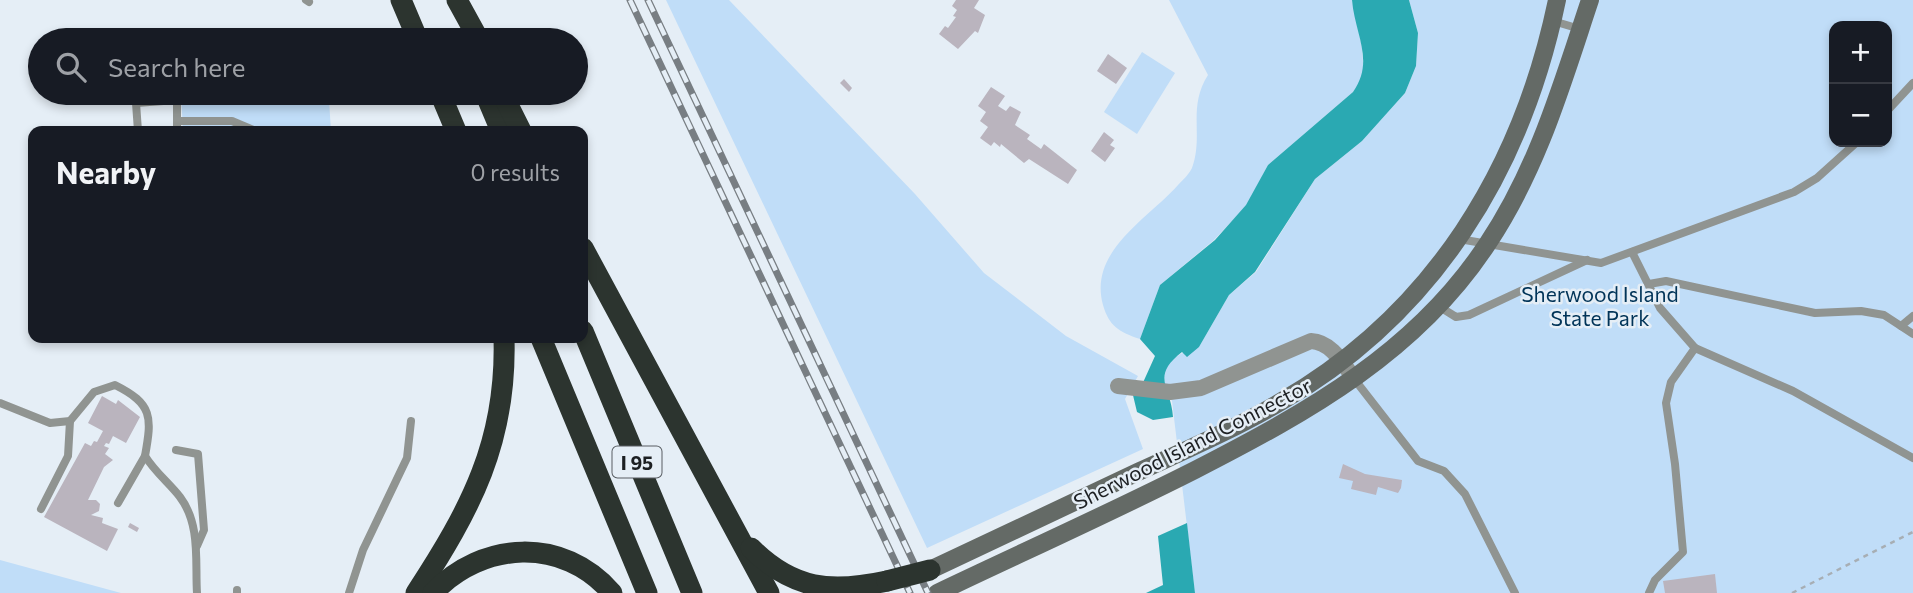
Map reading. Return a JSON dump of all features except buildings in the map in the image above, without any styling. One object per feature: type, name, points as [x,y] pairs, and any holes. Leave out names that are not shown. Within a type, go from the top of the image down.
[{"type":"highway","points":[[396,0],[406,28]]},
{"type":"highway","points":[[401,0],[413,28]]},
{"type":"highway","points":[[447,0],[459,28]]},
{"type":"highway","points":[[457,0],[472,28]]},
{"type":"highway","points":[[433,105],[441,126]]},
{"type":"highway","points":[[445,105],[454,126]]},
{"type":"highway","points":[[490,105],[499,126]]},
{"type":"highway","points":[[508,105],[518,126]]},
{"type":"highway","points":[[588,257],[769,593]]},
{"type":"highway","points":[[416,593],[462,521],[486,467],[501,402],[505,343]]},
{"type":"highway","name":"I 95","points":[[543,343],[647,593]]},
{"type":"highway","name":"I 95","points":[[588,343],[692,593]]},
{"type":"highway","points":[[740,538],[776,569],[801,582],[840,589],[887,587],[930,570]]},
{"type":"highway","points":[[433,593],[466,565],[498,553],[515,551],[550,554],[567,560],[583,568],[612,593]]},
{"type":"street","name":"Sherwood Island Connector","points":[[930,570],[1237,426],[1284,401],[1340,362],[1408,301],[1459,239],[1509,154],[1531,99],[1557,0]]},
{"type":"street","name":"Sherwood Island Connector","points":[[939,592],[1253,441],[1304,413],[1399,346],[1440,307],[1488,244],[1529,172],[1557,102],[1590,0]]},
{"type":"street","points":[[1118,386],[1170,392],[1201,388],[1311,341],[1326,345],[1354,380]]},
{"type":"lane","points":[[1552,21],[1580,29]]},
{"type":"lane","points":[[1892,106],[1913,83]]},
{"type":"lane","points":[[136,105],[138,126]]},
{"type":"lane","points":[[177,105],[177,126]]},
{"type":"lane","points":[[177,121],[232,121],[244,126]]},
{"type":"lane","points":[[1459,239],[1601,263],[1794,192],[1817,178],[1851,147]]},
{"type":"lane","points":[[1632,252],[1660,308],[1695,348],[1793,391],[1913,458]]},
{"type":"lane","points":[[1440,307],[1456,317],[1469,315],[1587,260]]},
{"type":"lane","points":[[1648,284],[1667,281],[1815,313],[1861,311],[1884,315],[1913,334]]},
{"type":"lane","points":[[1901,326],[1913,316]]},
{"type":"lane","points":[[1649,593],[1655,580],[1683,552],[1666,403],[1671,382],[1695,348]]},
{"type":"lane","points":[[1354,380],[1418,461],[1444,471],[1465,494],[1515,593]]},
{"type":"lane","points":[[41,509],[68,456],[70,421],[94,392],[115,385],[138,396],[152,420],[145,456],[118,503]]},
{"type":"lane","points":[[0,403],[50,423],[70,421]]},
{"type":"lane","points":[[349,593],[363,550],[407,458],[411,421]]},
{"type":"lane","points":[[176,450],[198,454],[204,530],[197,546]]},
{"type":"lane","points":[[145,456],[156,473],[181,499],[197,546],[197,593]]},
{"type":"path","points":[[1792,593],[1913,532]]},
{"type":"green space","points":[[666,0],[729,0],[915,194],[984,273],[1066,336],[1138,376],[1125,399],[1143,449],[927,548]]},
{"type":"green space","points":[[1169,0],[1352,0],[1362,47],[1364,77],[1353,92],[1268,165],[1247,205],[1214,240],[1160,285],[1140,339],[1121,331],[1108,318],[1103,305],[1101,286],[1104,268],[1124,237],[1166,198],[1192,168],[1197,144],[1198,99],[1208,75]]},
{"type":"green space","name":"Sherwood Island State Park","points":[[1409,0],[1913,0],[1913,593],[1195,593],[1172,401],[1165,381],[1167,366],[1179,355],[1199,347],[1229,295],[1256,272],[1315,179],[1362,141],[1405,93],[1416,66],[1418,33]]},
{"type":"green space","points":[[1142,52],[1175,73],[1137,134],[1104,112]]},
{"type":"green space","points":[[182,105],[329,105],[331,126],[183,126]]},
{"type":"green space","points":[[0,560],[121,593],[0,593]]},
{"type":"water","points":[[1352,0],[1409,0],[1418,33],[1416,66],[1405,93],[1362,141],[1315,179],[1255,272],[1229,295],[1199,347],[1187,357],[1182,352],[1172,361],[1167,368],[1165,382],[1173,417],[1153,420],[1137,412],[1132,391],[1141,387],[1155,356],[1140,339],[1160,285],[1215,240],[1246,205],[1268,165],[1353,92],[1363,69],[1363,58]]},
{"type":"water","points":[[1187,523],[1195,593],[1146,593],[1163,585],[1158,536]]},
{"type":"railway","points":[[630,0],[910,593]]},
{"type":"railway","points":[[648,0],[928,593]]}]
